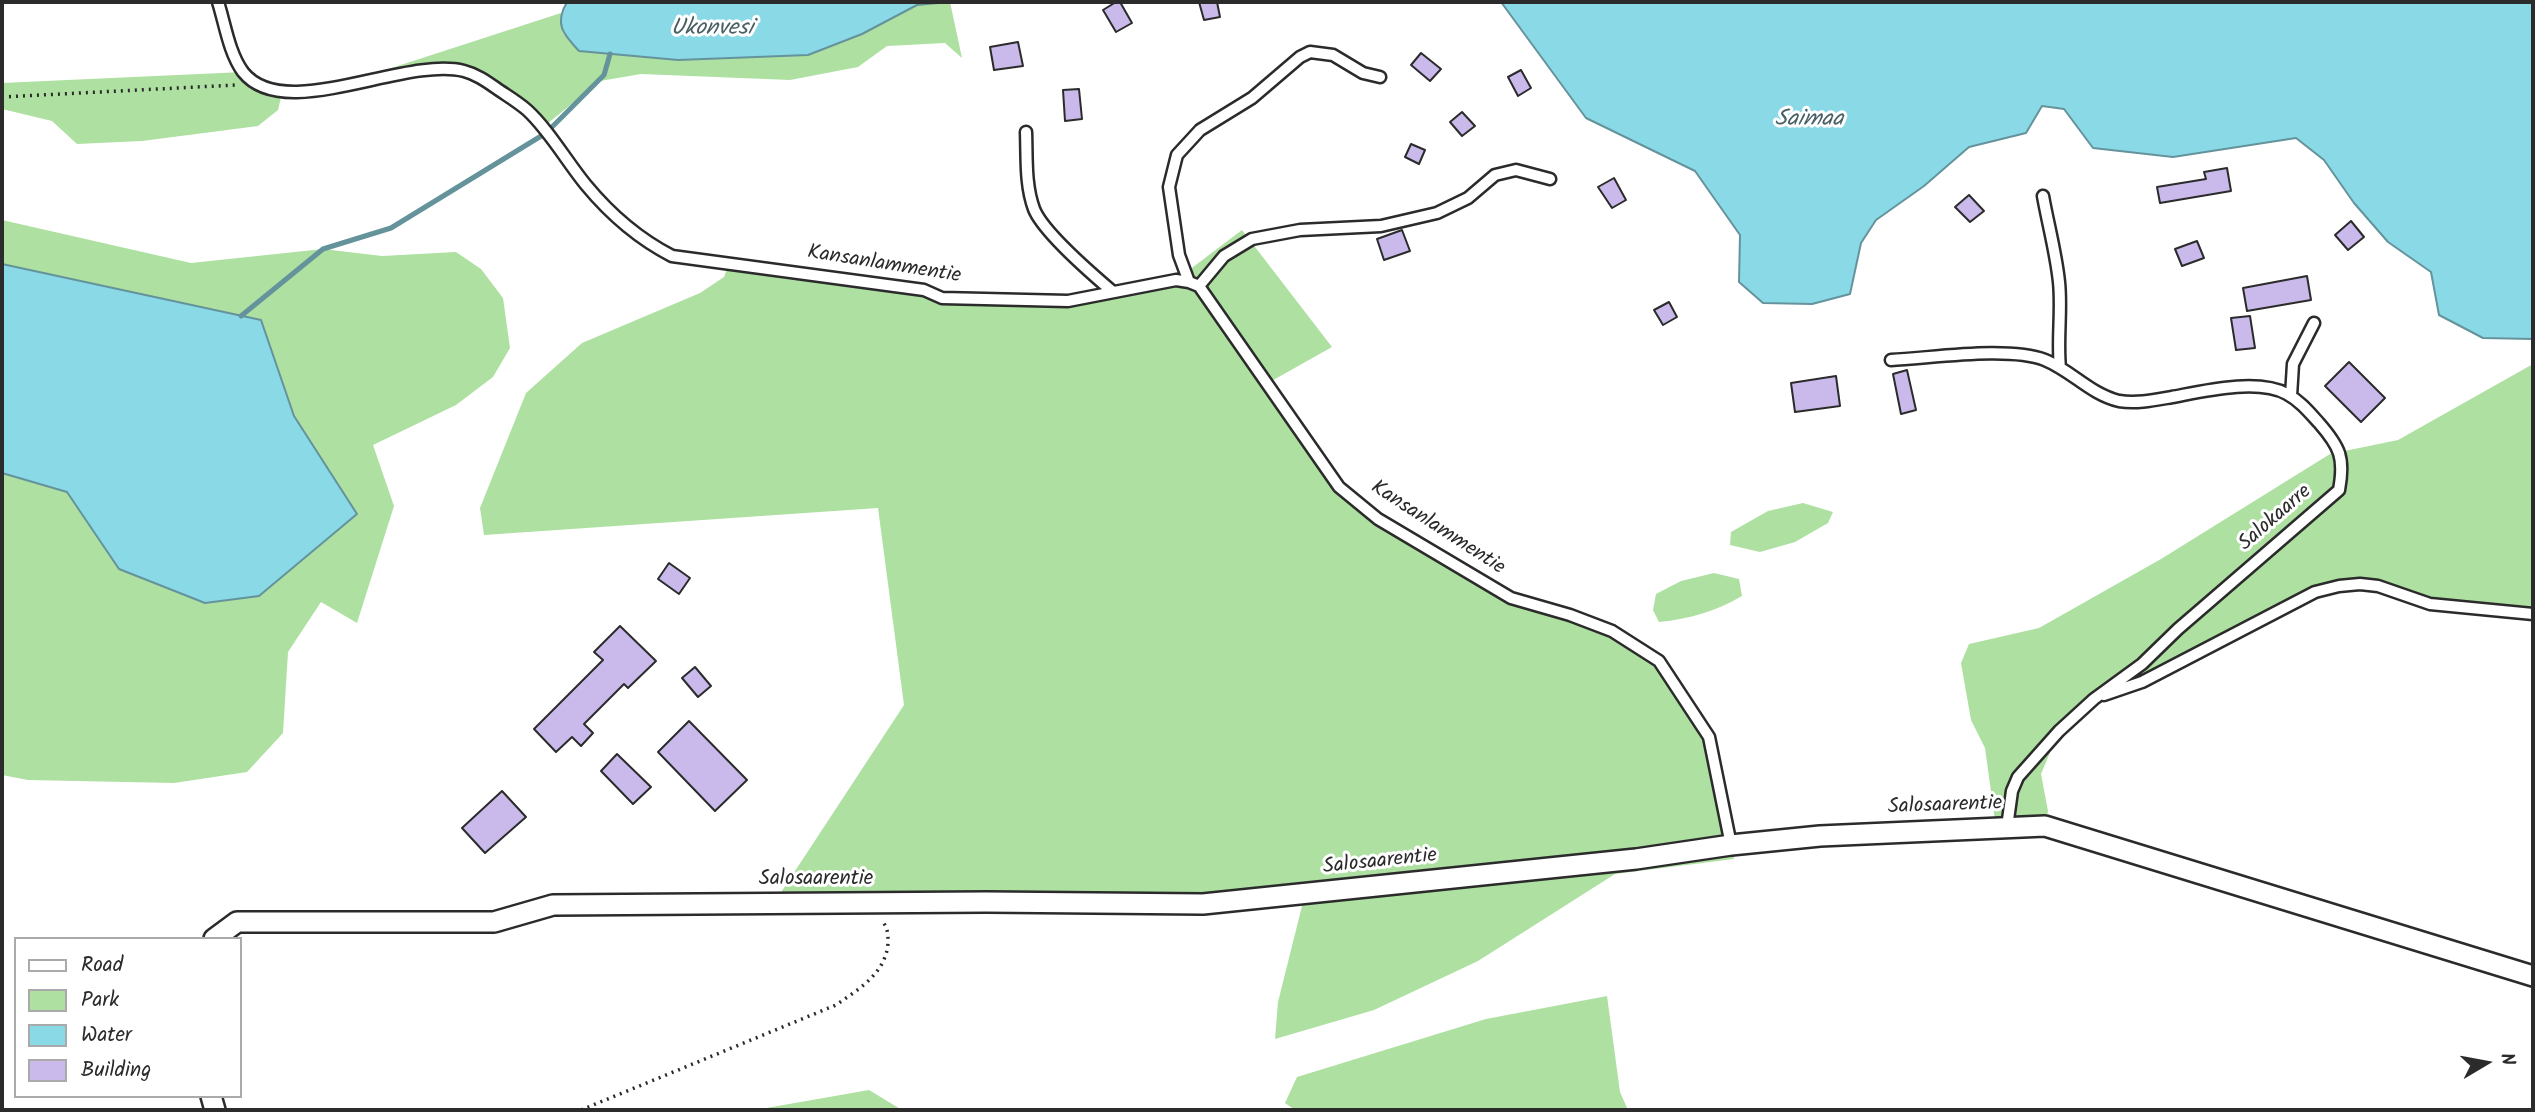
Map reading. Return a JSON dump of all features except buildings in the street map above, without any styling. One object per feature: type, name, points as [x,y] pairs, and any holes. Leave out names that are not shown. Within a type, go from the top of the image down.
[{"type":"street","name":"Salosaarentie","points":[[217,937],[237,922],[494,922],[553,905],[1203,904],[1636,859],[1820,835],[2045,826],[2533,976]]},
{"type":"lane","points":[[218,2],[236,61],[255,84]]},
{"type":"lane","points":[[1380,77],[1356,70],[1333,55],[1310,52],[1300,57],[1252,98],[1200,131],[1177,155],[1169,187],[1179,255],[1194,284],[1224,256],[1252,239],[1300,230],[1381,226],[1437,213],[1468,198],[1495,175],[1516,170],[1550,179]]},
{"type":"lane","name":"Kansanlammentie","points":[[255,84],[275,92],[301,93],[426,69],[449,68],[479,76],[528,110],[587,186],[621,222],[657,249],[672,256],[924,290],[942,298],[1068,301],[1176,280],[1194,284],[1339,487],[1368,511],[1511,598],[1570,615],[1612,631],[1659,661],[1709,737],[1731,845]]},
{"type":"lane","points":[[1026,132],[1028,187],[1034,210],[1084,268],[1113,292]]},
{"type":"lane","points":[[2043,196],[2059,280],[2057,344],[2063,370]]},
{"type":"lane","points":[[2291,396],[2293,364],[2314,323]]},
{"type":"lane","name":"Salokaarre","points":[[1891,360],[2026,355],[2046,361],[2101,395],[2120,401],[2142,402],[2211,389],[2257,386],[2284,392],[2299,402],[2328,433],[2343,458],[2339,490],[2178,629],[2142,664],[2094,699],[2059,731],[2018,777],[2012,791],[2007,827]]},
{"type":"lane","points":[[2094,699],[2142,682],[2315,592],[2339,586],[2378,586],[2430,604],[2455,609],[2533,614]]},
{"type":"path","points":[[2,97],[255,84]]},
{"type":"path","points":[[581,1110],[836,1005],[866,985],[887,957],[888,929],[870,903]]},
{"type":"green space","points":[[950,2],[962,58],[945,43],[887,46],[858,67],[790,80],[641,74],[600,81],[542,128],[479,77],[449,68],[333,87],[561,13],[563,34],[808,55],[862,34],[917,5]]},
{"type":"green space","points":[[243,72],[282,93],[278,110],[258,126],[142,141],[77,144],[52,121],[2,109],[2,83]]},
{"type":"green space","points":[[2,220],[191,263],[323,249],[382,256],[456,252],[481,269],[503,298],[510,348],[493,377],[456,405],[373,445],[394,506],[357,623],[321,602],[288,652],[283,733],[247,772],[174,783],[28,780],[2,775]]},
{"type":"green space","points":[[1242,230],[1332,347],[1268,383],[1339,487],[1378,520],[1511,598],[1570,615],[1659,661],[1709,737],[1734,859],[1615,874],[1478,961],[1374,1010],[1275,1039],[1278,1002],[1305,894],[774,903],[904,705],[878,508],[484,535],[480,508],[526,393],[582,343],[700,293],[724,277],[729,264],[924,290],[942,298],[1068,301],[1176,280]]},
{"type":"green space","points":[[2533,364],[2533,614],[2455,609],[2378,586],[2315,592],[2239,633],[2094,699],[2059,731],[2041,774],[2048,811],[2045,826],[1996,828],[1985,748],[1971,720],[1961,663],[1969,644],[2039,628],[2161,559],[2330,454],[2398,440]]},
{"type":"green space","points":[[1803,503],[1833,512],[1828,523],[1795,542],[1760,552],[1730,545],[1731,532],[1768,511]]},
{"type":"green space","points":[[1714,573],[1739,579],[1742,596],[1702,614],[1659,622],[1653,610],[1656,594],[1681,581]]},
{"type":"green space","points":[[1607,996],[1620,1092],[1628,1110],[1295,1110],[1285,1103],[1297,1077],[1486,1019]]},
{"type":"green space","points":[[869,1090],[902,1110],[755,1110]]},
{"type":"water","name":"Ukonvesi","points":[[567,2],[949,2],[917,5],[862,34],[808,55],[678,60],[579,51],[562,28],[561,17]]},
{"type":"water","name":"Saimaa","points":[[1501,2],[2533,2],[2533,339],[2483,338],[2439,315],[2431,272],[2388,242],[2354,203],[2324,160],[2296,138],[2173,157],[2093,148],[2064,109],[2042,106],[2026,133],[1969,147],[1924,186],[1876,220],[1861,243],[1850,294],[1812,304],[1763,303],[1739,282],[1740,235],[1695,171],[1586,118]]},
{"type":"water","points":[[2,264],[261,320],[294,416],[357,514],[259,596],[205,603],[119,569],[67,492],[2,473]]},
{"type":"waterway","points":[[241,316],[323,249],[391,228],[546,133],[604,75],[610,54]]}]
